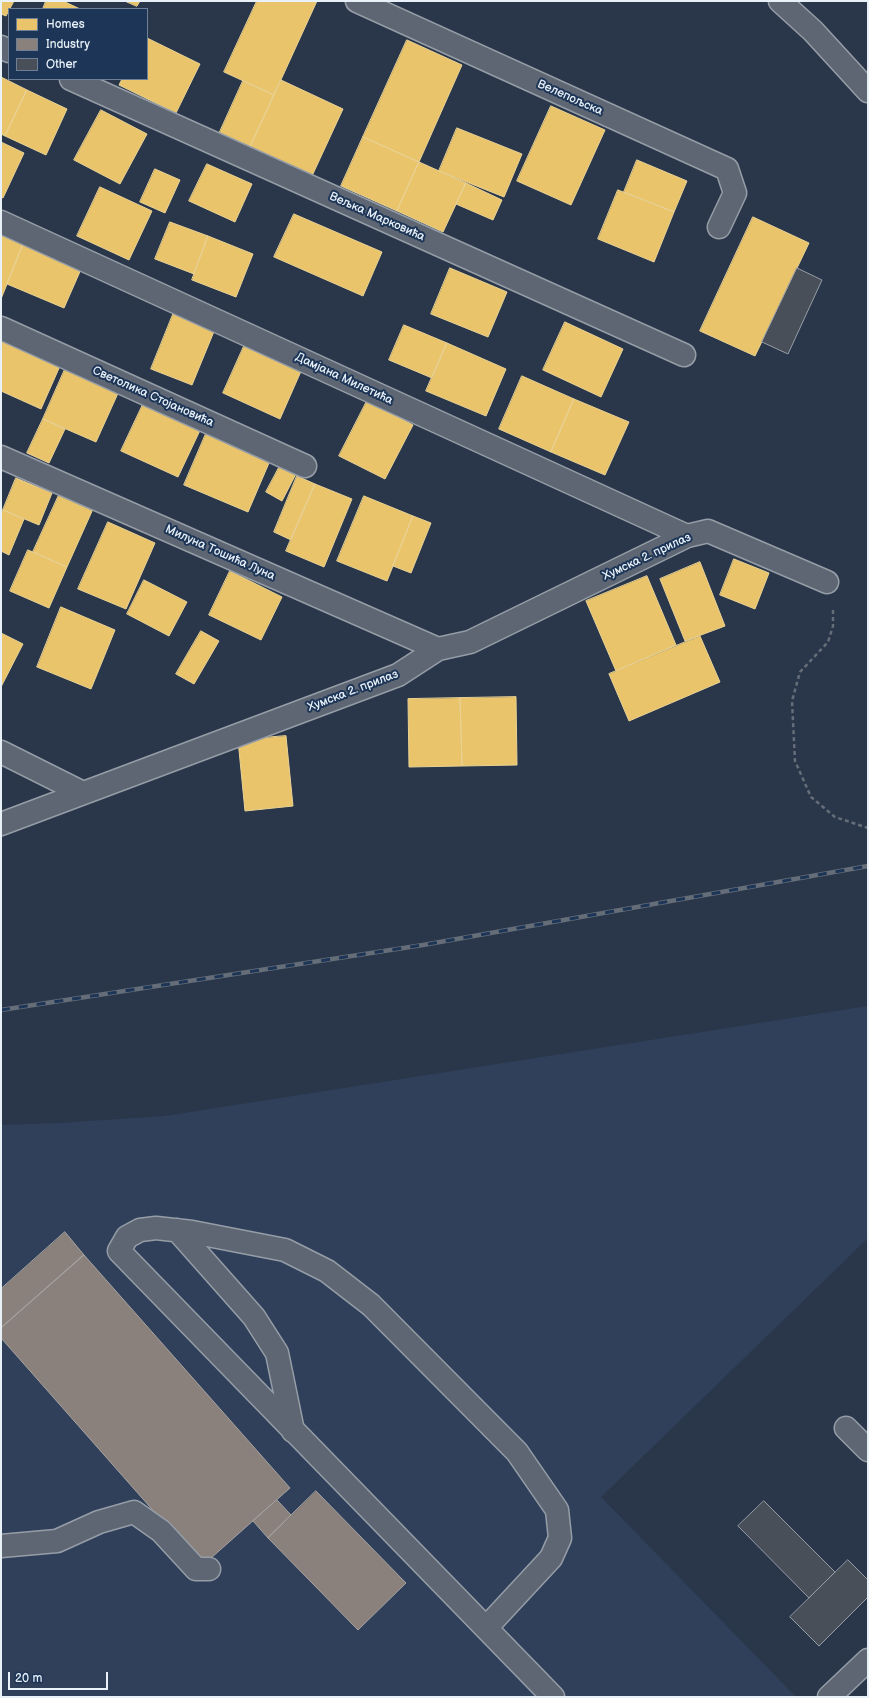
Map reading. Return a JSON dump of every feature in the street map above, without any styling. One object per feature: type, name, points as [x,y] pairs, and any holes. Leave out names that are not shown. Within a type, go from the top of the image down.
[{"type":"street","name":"Велепољска","points":[[356,1],[727,169],[735,193],[719,227]]},
{"type":"street","points":[[780,1],[814,31],[868,91]]},
{"type":"street","name":"Вељка Марковића","points":[[73,80],[684,355]]},
{"type":"street","name":"Дамјана Милетића","points":[[1,222],[687,536]]},
{"type":"street","name":"Светолика Стојановића","points":[[1,328],[305,466]]},
{"type":"street","name":"Милуна Тошића Луна","points":[[1,457],[438,648]]},
{"type":"street","name":"Хумска 2. прилаз","points":[[1,824],[81,792],[398,675],[438,648],[470,642],[687,536],[708,531],[827,582]]},
{"type":"street","points":[[1,752],[81,792]]},
{"type":"street","points":[[486,1628],[551,1558],[560,1538],[557,1510],[517,1452],[371,1305],[326,1271],[285,1250],[176,1230],[156,1228],[140,1230],[127,1237],[119,1251],[553,1697]]},
{"type":"street","points":[[176,1230],[254,1317],[277,1354],[293,1431]]},
{"type":"street","points":[[846,1428],[868,1450]]},
{"type":"street","points":[[1,1546],[57,1541],[100,1522],[134,1512],[161,1531],[196,1569],[209,1569]]},
{"type":"street","points":[[829,1697],[868,1660]]},
{"type":"path","points":[[827,582],[833,605],[833,626],[828,642],[800,672],[792,701],[795,761],[811,797],[834,817],[868,828]]},
{"type":"shaded area","points":[[868,1006],[868,1238],[601,1497],[796,1697],[1,1697],[1,1125],[165,1116]]},
{"type":"building: Homes","points":[[1,1],[14,1],[10,8],[8,8],[6,16],[1,14]]},
{"type":"building: Homes","points":[[46,1],[63,1],[78,8],[43,8]]},
{"type":"building: Homes","points":[[125,1],[140,1],[137,6]]},
{"type":"building: Homes","points":[[257,1],[317,1],[274,95],[224,72]]},
{"type":"building: Homes","points":[[148,38],[200,64],[176,113],[119,85],[122,80],[148,80]]},
{"type":"building: Homes","points":[[407,40],[462,65],[419,162],[363,137]]},
{"type":"building: Homes","points":[[1,77],[27,90],[5,136],[1,134]]},
{"type":"building: Homes","points":[[281,80],[343,109],[312,176],[250,147]]},
{"type":"building: Homes","points":[[243,81],[274,95],[250,147],[219,134]]},
{"type":"building: Homes","points":[[27,90],[67,109],[46,155],[5,136]]},
{"type":"building: Homes","points":[[551,106],[605,130],[571,205],[517,181]]},
{"type":"building: Homes","points":[[101,110],[147,134],[120,184],[74,160]]},
{"type":"building: Homes","points":[[457,128],[522,154],[504,197],[439,171]]},
{"type":"building: Homes","points":[[363,137],[419,162],[397,211],[341,186]]},
{"type":"building: Homes","points":[[1,142],[24,153],[3,198],[1,197]]},
{"type":"building: Homes","points":[[637,160],[687,181],[674,212],[624,192]]},
{"type":"building: Homes","points":[[419,162],[466,183],[443,232],[397,211]]},
{"type":"building: Homes","points":[[207,164],[252,184],[235,222],[189,201]]},
{"type":"building: Homes","points":[[155,169],[180,180],[165,213],[140,202]]},
{"type":"building: Homes","points":[[466,183],[502,200],[493,220],[456,204]]},
{"type":"building: Homes","points":[[100,187],[152,211],[129,260],[77,236]]},
{"type":"building: Homes","points":[[618,190],[674,212],[654,262],[598,239]]},
{"type":"building: Homes","points":[[294,214],[382,252],[363,296],[274,257]]},
{"type":"building: Homes","points":[[753,217],[809,243],[755,356],[700,331]]},
{"type":"building: Homes","points":[[170,222],[208,236],[194,274],[155,259]]},
{"type":"building: Homes","points":[[1,233],[24,242],[1,299]]},
{"type":"building: Homes","points":[[208,236],[253,254],[236,297],[192,280]]},
{"type":"building: Homes","points":[[24,242],[82,267],[64,308],[7,284]]},
{"type":"building: Homes","points":[[450,268],[507,292],[488,337],[431,314]]},
{"type":"building: Homes","points":[[174,312],[215,329],[192,385],[151,369]]},
{"type":"building: Homes","points":[[565,322],[623,349],[601,397],[543,370]]},
{"type":"building: Homes","points":[[404,325],[447,343],[432,378],[389,360]]},
{"type":"building: Homes","points":[[1,339],[60,366],[41,409],[1,391]]},
{"type":"building: Homes","points":[[447,343],[506,369],[486,416],[426,391]]},
{"type":"building: Homes","points":[[245,344],[302,369],[280,419],[223,393]]},
{"type":"building: Homes","points":[[66,367],[119,391],[96,442],[43,419]]},
{"type":"building: Homes","points":[[522,376],[574,399],[551,452],[499,429]]},
{"type":"building: Homes","points":[[146,398],[203,424],[178,477],[121,451]]},
{"type":"building: Homes","points":[[574,399],[629,422],[605,475],[551,452]]},
{"type":"building: Homes","points":[[367,401],[413,425],[385,479],[339,456]]},
{"type":"building: Homes","points":[[43,419],[65,429],[49,463],[27,453]]},
{"type":"building: Homes","points":[[208,429],[272,456],[248,512],[184,485]]},
{"type":"building: Homes","points":[[282,462],[298,470],[282,501],[266,492]]},
{"type":"building: Homes","points":[[297,476],[315,484],[291,540],[274,532]]},
{"type":"building: Homes","points":[[16,478],[52,493],[39,525],[3,510]]},
{"type":"building: Homes","points":[[315,484],[352,499],[324,567],[286,551]]},
{"type":"building: Homes","points":[[59,495],[93,509],[67,567],[33,552]]},
{"type":"building: Homes","points":[[364,496],[413,516],[387,581],[337,561]]},
{"type":"building: Homes","points":[[3,510],[24,519],[9,555],[1,551],[1,513]]},
{"type":"building: Homes","points":[[413,516],[431,523],[411,573],[393,566]]},
{"type":"building: Homes","points":[[108,522],[155,543],[126,609],[78,589]]},
{"type":"building: Homes","points":[[28,550],[67,567],[49,608],[10,591]]},
{"type":"building: Homes","points":[[734,559],[769,573],[755,609],[720,595]]},
{"type":"building: Homes","points":[[700,562],[725,626],[685,641],[660,579]]},
{"type":"building: Homes","points":[[230,571],[282,597],[261,640],[209,615]]},
{"type":"building: Homes","points":[[647,576],[676,645],[616,671],[586,601]]},
{"type":"building: Homes","points":[[144,580],[187,602],[169,636],[127,614]]},
{"type":"building: Homes","points":[[61,607],[115,630],[91,689],[37,667]]},
{"type":"building: Homes","points":[[201,631],[219,641],[194,684],[176,674]]},
{"type":"building: Homes","points":[[1,633],[23,644],[1,687]]},
{"type":"building: Homes","points":[[700,636],[720,682],[629,721],[609,674]]},
{"type":"building: Homes","points":[[516,697],[517,765],[462,766],[460,698]]},
{"type":"building: Homes","points":[[460,698],[462,766],[409,767],[408,699]]},
{"type":"building: Homes","points":[[286,736],[293,806],[245,811],[238,740]]},
{"type":"building: Industry","points":[[65,1232],[84,1255],[1,1328],[1,1289]]},
{"type":"building: Industry","points":[[84,1255],[290,1488],[202,1566],[1,1338],[1,1328]]},
{"type":"building: Industry","points":[[316,1491],[406,1583],[358,1630],[268,1538]]},
{"type":"building: Industry","points":[[277,1500],[291,1515],[268,1538],[253,1521]]},
{"type":"building: Other","points":[[797,268],[822,280],[788,354],[762,342]]},
{"type":"building: Other","points":[[764,1501],[835,1572],[809,1598],[738,1526]]},
{"type":"building: Other","points":[[848,1560],[868,1580],[868,1597],[819,1646],[790,1617]]},
{"type":"railway","points":[[1,1010],[423,945],[868,866]]}]
